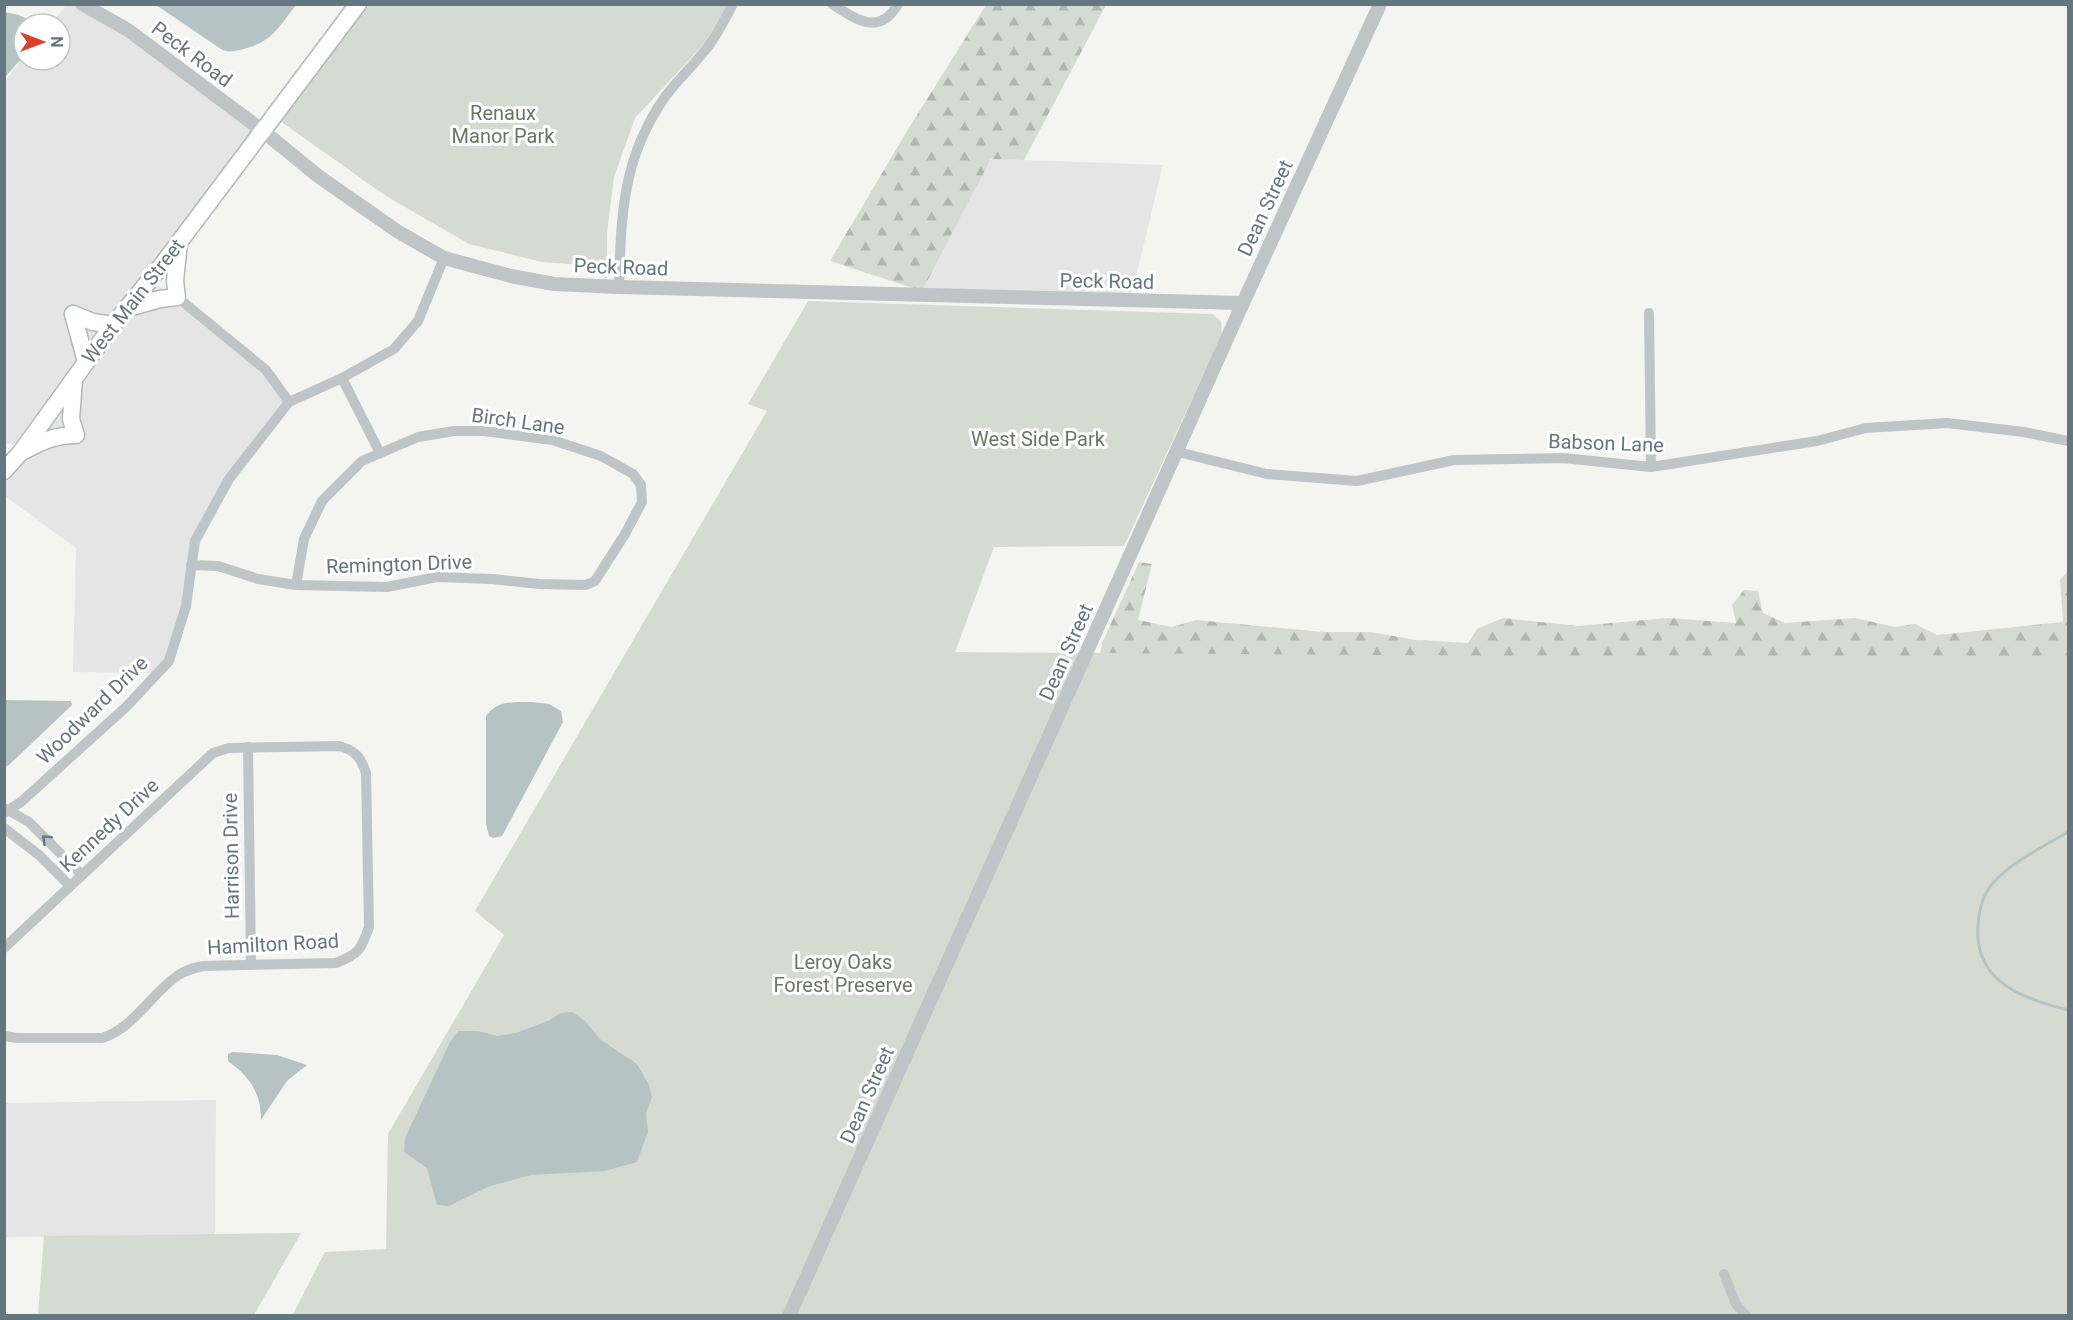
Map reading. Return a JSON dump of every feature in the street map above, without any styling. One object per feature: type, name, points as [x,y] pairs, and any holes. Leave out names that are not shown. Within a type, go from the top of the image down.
[{"type":"main road","name":"West Main Street","points":[[4,471],[21,452],[113,325],[179,242],[358,4]]},
{"type":"main road","points":[[128,308],[177,297],[175,281],[179,242]]},
{"type":"main road","points":[[86,362],[73,314],[93,322],[113,325]]},
{"type":"main road","points":[[21,452],[47,439],[76,435],[71,419],[75,377]]},
{"type":"street","name":"Peck Road","points":[[82,4],[128,30],[263,131],[318,176],[397,231],[444,258],[511,276],[554,284],[619,287],[1243,303]]},
{"type":"street","points":[[619,287],[622,211],[629,172],[644,133],[665,97],[708,47],[733,4]]},
{"type":"street","points":[[832,4],[859,20],[870,23],[882,22],[898,4]]},
{"type":"street","name":"Dean Street","points":[[789,1316],[1243,303],[1380,4]]},
{"type":"street","name":"Woodward Drive","points":[[6,810],[21,802],[126,707],[169,661],[186,606],[195,540],[229,479],[289,402],[342,378],[394,349],[418,321],[444,258]]},
{"type":"street","points":[[177,297],[266,370],[289,402]]},
{"type":"street","points":[[1649,313],[1650,466]]},
{"type":"street","points":[[342,378],[380,453]]},
{"type":"street","name":"Babson Lane","points":[[1178,452],[1267,474],[1357,481],[1454,460],[1563,458],[1650,466],[1817,441],[1866,428],[1947,423],[2024,432],[2068,441]]},
{"type":"street","name":"Birch Lane","points":[[296,585],[304,539],[322,501],[362,460],[418,437],[454,431],[484,431],[552,440],[601,456],[633,474]]},
{"type":"street","name":"Remington Drive","points":[[191,565],[218,566],[258,579],[296,585],[387,586],[437,577],[586,585],[595,581],[642,502],[641,485],[633,474]]},
{"type":"street","name":"Hamilton Road","points":[[5,1039],[102,1038],[113,1034],[125,1025],[176,976],[188,969],[203,966],[251,964],[336,963],[350,958],[362,947],[369,927],[366,773],[363,762],[350,748],[339,746],[248,747]]},
{"type":"street","name":"Kennedy Drive","points":[[4,948],[213,753],[229,748],[248,747]]},
{"type":"street","name":"Harrison Drive","points":[[248,747],[251,964]]},
{"type":"street","points":[[6,810],[29,822],[82,875]]},
{"type":"street","points":[[4,828],[39,855],[70,886]]},
{"type":"street","points":[[1724,1274],[1736,1310],[1746,1316]]},
{"type":"shaded area","points":[[66,5],[74,5],[126,35],[256,132],[17,445],[4,443],[4,82],[12,72],[72,72],[72,12],[60,12]]},
{"type":"shaded area","points":[[156,5],[296,5],[279,28],[267,39],[251,47],[226,51]]},
{"type":"shaded area","points":[[5,12],[12,14],[12,69],[5,77]]},
{"type":"shaded area","points":[[991,159],[1163,165],[1131,297],[922,291]]},
{"type":"shaded area","points":[[154,282],[261,372],[284,403],[190,543],[182,606],[167,656],[154,673],[73,672],[76,548],[5,496],[4,478]]},
{"type":"shaded area","points":[[5,700],[71,701],[72,705],[5,767]]},
{"type":"shaded area","points":[[512,702],[549,704],[561,711],[563,722],[502,836],[493,838],[489,836],[486,824],[486,716],[495,707],[501,705]]},
{"type":"shaded area","points":[[572,1012],[585,1021],[601,1040],[637,1064],[649,1085],[652,1097],[646,1113],[648,1132],[637,1162],[605,1171],[531,1175],[490,1186],[449,1206],[437,1205],[427,1168],[404,1152],[405,1138],[450,1042],[458,1031],[478,1031],[497,1036],[516,1033],[550,1020],[560,1013]]},
{"type":"shaded area","points":[[233,1052],[277,1055],[307,1065],[287,1081],[261,1120],[259,1102],[253,1086],[228,1061],[228,1054]]},
{"type":"shaded area","points":[[216,1100],[215,1234],[5,1237],[4,1103]]},
{"type":"green space","name":"Renaux Manor Park","points":[[367,5],[728,5],[704,44],[635,118],[614,177],[607,233],[607,267],[542,262],[469,244],[386,196],[280,121]]},
{"type":"green space","points":[[986,5],[1106,5],[1024,160],[991,159],[922,291],[830,261],[907,131]]},
{"type":"green space","name":"Leroy Oaks Forest Preserve","points":[[808,301],[1212,314],[1221,321],[1222,334],[1124,546],[994,547],[955,652],[2068,660],[2068,1315],[292,1316],[325,1252],[386,1249],[388,1134],[504,935],[475,911],[767,411],[748,404]]},
{"type":"green space","points":[[1139,562],[1152,564],[1138,620],[1172,627],[1196,620],[1324,632],[1371,632],[1416,640],[1468,643],[1477,629],[1503,618],[1578,626],[1668,618],[1736,623],[1732,605],[1744,590],[1758,591],[1763,613],[1785,623],[1855,618],[1894,627],[1915,624],[1937,635],[2063,622],[2060,580],[2068,571],[2068,665],[1099,662],[1102,643]]},
{"type":"green space","points":[[301,1233],[254,1315],[38,1315],[44,1236]]},
{"type":"waterway","points":[[2068,832],[2019,861],[1993,883],[1982,903],[1978,926],[1979,945],[1984,961],[1993,974],[2005,985],[2019,993],[2068,1010]]},
{"type":"park label","name":"West Side Park","points":[[1038,439]]}]
